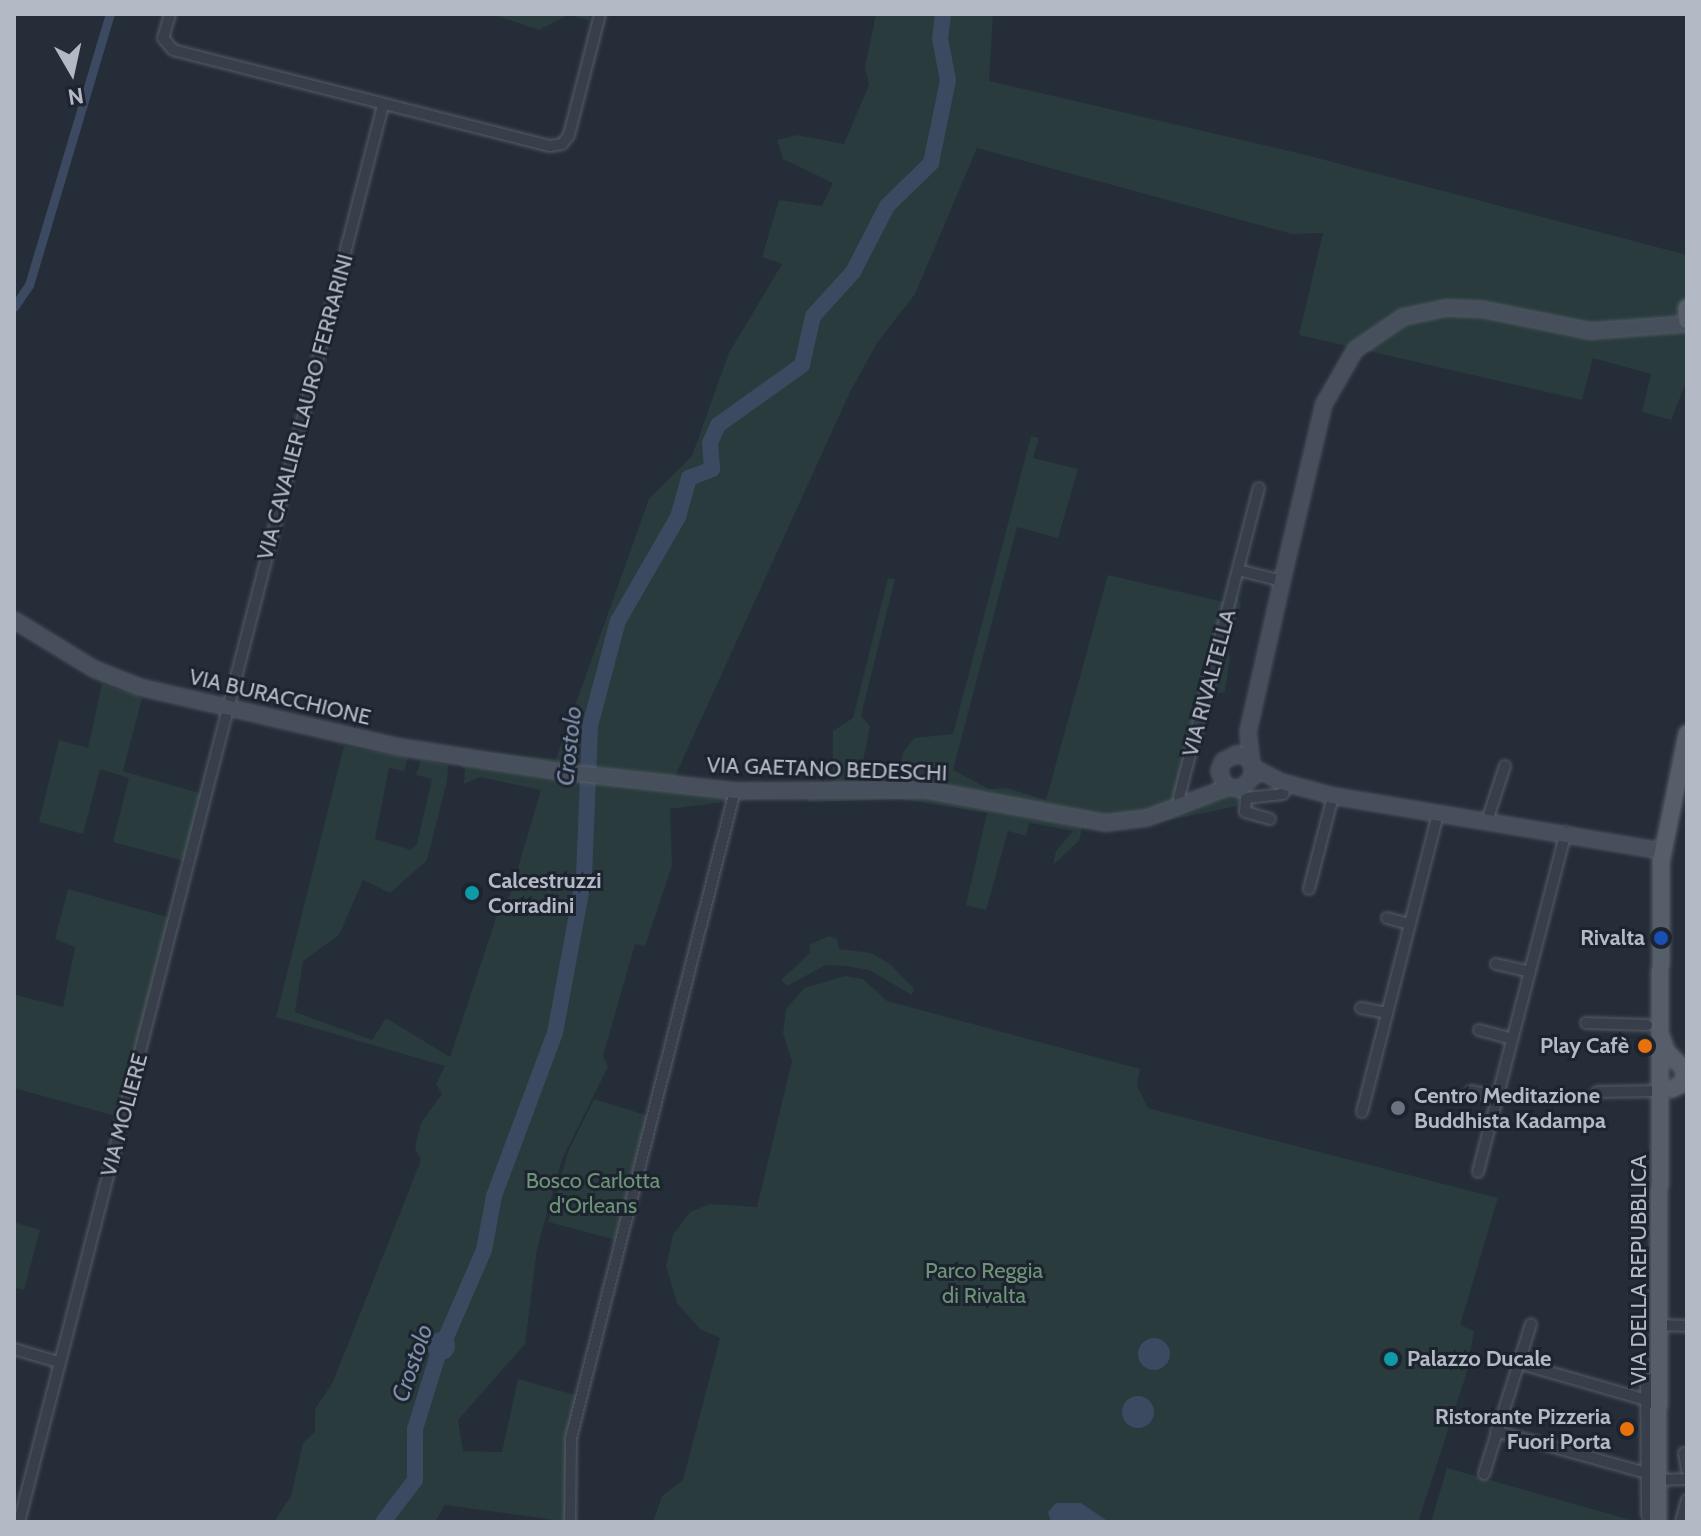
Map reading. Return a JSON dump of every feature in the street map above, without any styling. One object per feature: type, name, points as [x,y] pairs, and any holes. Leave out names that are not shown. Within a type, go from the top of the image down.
[{"type":"main road","points":[[1284,783],[1248,791],[1251,763],[1248,732],[1324,404],[1344,361],[1377,331],[1420,312],[1446,308],[1481,309],[1590,331],[1687,322],[1687,310],[1663,323]]},
{"type":"main road","name":"VIA BURACCHIONE","points":[[14,620],[117,680],[399,747],[552,770]]},
{"type":"main road","name":"VIA GAETANO BEDESCHI","points":[[1185,799],[1219,771],[1248,732]]},
{"type":"main road","name":"VIA DELLA REPUBBLICA","points":[[1658,1520],[1652,1476],[1661,1374],[1660,1115],[1674,1078],[1662,1036],[1661,851],[1687,734]]},
{"type":"main road","points":[[1232,755],[1284,783],[1333,796],[1566,832],[1661,851]]},
{"type":"main road","name":"VIA GAETANO BEDESCHI","points":[[552,770],[735,791],[927,790],[1105,823],[1147,818],[1185,799],[1228,787],[1248,791]]},
{"type":"main road","points":[[1219,771],[1228,787]]},
{"type":"street","points":[[170,14],[163,38],[173,50],[383,105],[557,146],[569,135],[600,14]]},
{"type":"street","name":"VIA CAVALIER LAURO FERRARINI","points":[[227,708],[383,105]]},
{"type":"street","name":"VIA RIVALTELLA","points":[[1185,799],[1259,488]]},
{"type":"street","points":[[1238,570],[1282,581]]},
{"type":"street","name":"VIA MOLIERE","points":[[19,1522],[227,708]]},
{"type":"street","points":[[1487,821],[1505,766]]},
{"type":"street","points":[[570,1522],[571,1438],[735,791]]},
{"type":"street","points":[[1248,791],[1245,812],[1270,819]]},
{"type":"street","points":[[1309,889],[1333,796]]},
{"type":"street","points":[[1362,1112],[1360,1094],[1387,1013],[1438,814]]},
{"type":"street","points":[[1478,1172],[1566,832]]},
{"type":"street","points":[[1387,918],[1410,924]]},
{"type":"street","points":[[1496,964],[1530,972]]},
{"type":"street","points":[[1361,1008],[1387,1013]]},
{"type":"street","points":[[1586,1023],[1647,1025]]},
{"type":"street","points":[[1479,1030],[1512,1039]]},
{"type":"street","points":[[1597,1092],[1674,1078]]},
{"type":"street","points":[[1471,1091],[1499,1097]]},
{"type":"street","points":[[1484,1474],[1531,1324]]},
{"type":"street","points":[[1659,1325],[1687,1326]]},
{"type":"street","points":[[14,1349],[58,1362]]},
{"type":"street","points":[[1518,1363],[1646,1400]]},
{"type":"street","points":[[1652,1476],[1646,1378],[1661,1374]]},
{"type":"street","points":[[1496,1431],[1652,1476],[1687,1479]]},
{"type":"street","points":[[1684,1453],[1687,1470]]},
{"type":"street","points":[[1681,1522],[1687,1500]]},
{"type":"green space","points":[[492,14],[590,14],[589,20],[568,15],[539,30]]},
{"type":"green space","points":[[876,14],[993,14],[989,81],[1306,155],[1687,255],[1687,380],[1671,420],[1642,412],[1651,374],[1593,358],[1582,400],[1299,335],[1323,233],[1292,234],[977,148],[915,294],[877,343],[850,392],[677,772],[675,785],[732,801],[670,809],[672,866],[645,946],[635,944],[603,1056],[608,1067],[562,1159],[537,1249],[525,1344],[458,1420],[463,1451],[502,1452],[518,1379],[582,1397],[571,1438],[570,1522],[445,1505],[435,1522],[274,1522],[291,1496],[303,1443],[315,1432],[315,1409],[333,1382],[421,1160],[415,1148],[421,1123],[442,1094],[436,1084],[445,1066],[276,1017],[344,746],[408,758],[404,771],[389,768],[375,839],[411,850],[417,844],[432,779],[416,775],[421,760],[448,765],[447,781],[427,860],[390,893],[363,880],[339,935],[303,961],[295,1012],[372,1040],[386,1018],[450,1057],[498,912],[510,895],[541,790],[480,777],[464,784],[465,769],[446,755],[469,751],[556,759],[649,499],[692,456],[729,353],[782,264],[762,257],[779,200],[822,206],[833,183],[783,159],[777,140],[797,135],[844,144],[869,85],[865,67]]},
{"type":"green space","points":[[1031,436],[1039,438],[1033,458],[1078,469],[1058,538],[1017,527],[953,770],[989,789],[1007,788],[1046,800],[1108,575],[1228,603],[1234,588],[1241,606],[1226,645],[1230,656],[1225,692],[1205,696],[1180,797],[1212,790],[1240,796],[1237,806],[1136,827],[1082,828],[1079,841],[1053,865],[1056,851],[1073,831],[1029,823],[1026,836],[1008,831],[986,910],[966,905],[987,813],[901,799],[808,802],[806,783],[833,782],[833,731],[853,718],[888,578],[895,579],[861,716],[870,726],[860,777],[899,770],[903,753],[914,738],[953,734]]},
{"type":"green space","points":[[102,684],[142,698],[123,771],[206,795],[188,862],[113,842],[129,778],[100,769],[83,834],[39,822],[59,740],[88,748]]},
{"type":"green space","points":[[68,889],[174,919],[123,1118],[14,1088],[16,995],[63,1007],[75,947],[55,939]]},
{"type":"green space","points":[[829,936],[837,939],[839,949],[871,953],[890,964],[914,989],[912,995],[869,970],[845,966],[826,965],[787,986],[781,980],[810,953],[809,945]]},
{"type":"green space","name":"Parco Reggia di Rivalta","points":[[845,976],[863,979],[887,1001],[1140,1069],[1137,1086],[1148,1108],[1498,1198],[1460,1325],[1474,1331],[1466,1375],[1418,1522],[653,1522],[662,1496],[683,1480],[720,1338],[700,1329],[677,1303],[666,1266],[673,1235],[690,1212],[710,1204],[757,1207],[792,1061],[783,1033],[786,1009],[804,988]]},
{"type":"green space","name":"Bosco Carlotta d'Orleans","points":[[594,1099],[649,1116],[616,1240],[548,1222],[568,1152]]},
{"type":"green space","points":[[14,1222],[40,1230],[24,1290],[14,1287]]},
{"type":"green space","points":[[1447,1468],[1638,1522],[1431,1522]]},
{"type":"water","points":[[441,1332],[451,1336],[455,1346],[451,1356],[441,1360],[431,1356],[427,1346],[431,1336]]},
{"type":"water","points":[[1154,1338],[1165,1343],[1170,1354],[1165,1365],[1154,1370],[1143,1365],[1138,1354],[1143,1343]]},
{"type":"water","points":[[1138,1396],[1149,1401],[1154,1412],[1149,1423],[1138,1428],[1127,1423],[1122,1412],[1127,1401]]},
{"type":"water","points":[[1056,1503],[1081,1503],[1109,1522],[1051,1522],[1048,1512]]},
{"type":"waterway","points":[[14,307],[29,285],[110,14]]},
{"type":"waterway","name":"Crostolo","points":[[383,1522],[415,1480],[415,1429],[437,1358],[484,1250],[494,1196],[555,1033],[584,877],[590,726],[618,621],[678,517],[689,478],[712,469],[710,443],[718,425],[802,365],[813,316],[853,272],[887,206],[931,163],[948,80],[940,39],[943,14]]},
{"type":"place","name":"Calcestruzzi Corradini","points":[[472,893]]},
{"type":"place","name":"Rivalta","points":[[1661,938]]},
{"type":"place","name":"Play Cafè","points":[[1645,1046]]},
{"type":"place","name":"Centro Meditazione Buddhista Kadampa","points":[[1398,1108]]},
{"type":"place","name":"Palazzo Ducale","points":[[1391,1359]]},
{"type":"place","name":"Ristorante Pizzeria Fuori Porta","points":[[1627,1429]]}]
